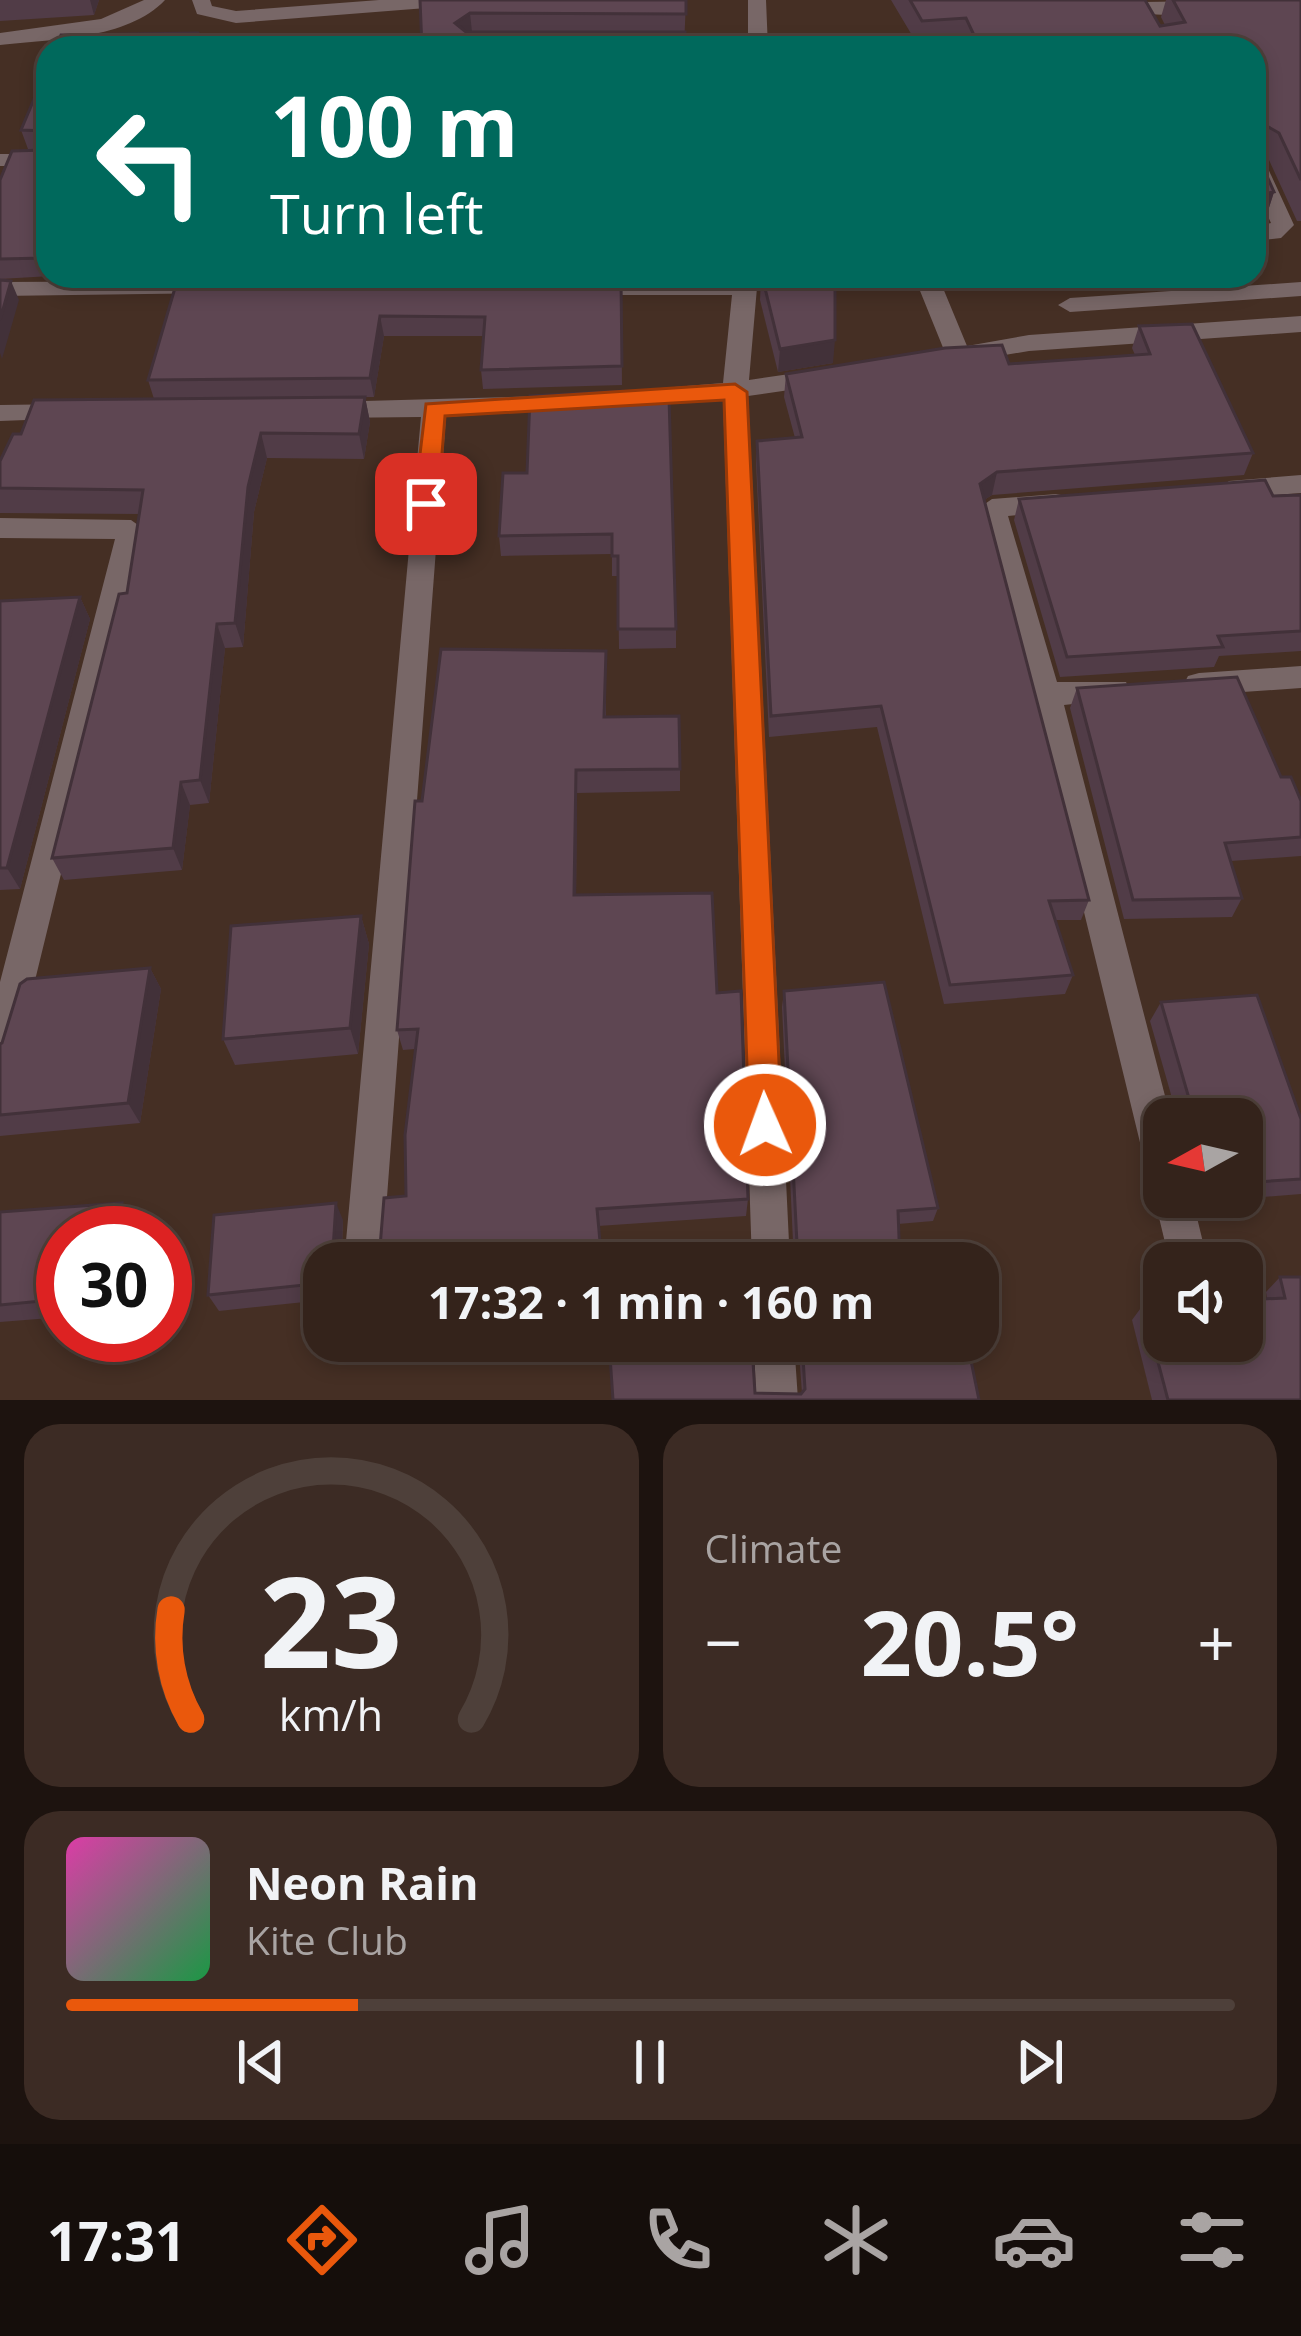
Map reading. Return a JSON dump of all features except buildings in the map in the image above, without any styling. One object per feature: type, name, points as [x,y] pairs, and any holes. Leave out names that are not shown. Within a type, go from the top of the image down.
[{"type":"street","points":[[0,39],[83,28],[148,9],[156,0]]},
{"type":"street","points":[[201,0],[204,10],[236,17],[452,0]]},
{"type":"street","points":[[757,0],[758,36]]},
{"type":"street","points":[[1153,28],[1140,4],[1224,4]]},
{"type":"street","points":[[0,160],[36,160]]},
{"type":"street","points":[[1266,189],[1283,225],[1266,233]]},
{"type":"street","points":[[0,289],[242,288]]},
{"type":"street","points":[[745,288],[735,392],[770,1242]]},
{"type":"street","points":[[929,288],[948,357],[1081,340],[1301,324]]},
{"type":"street","points":[[1064,288],[1081,340]]},
{"type":"street","points":[[1070,305],[1301,289]]},
{"type":"street","points":[[308,410],[434,410],[735,392],[851,372]]},
{"type":"street","points":[[365,1242],[434,410]]},
{"type":"street","points":[[13,420],[95,412]]},
{"type":"street","points":[[1206,491],[1301,484]]},
{"type":"street","points":[[1087,500],[992,508],[1046,694],[1148,1098]]},
{"type":"street","points":[[0,528],[131,530],[0,1050]]},
{"type":"street","points":[[1046,694],[1301,677]]},
{"type":"street","points":[[775,1362],[776,1400]]},
{"type":"route","points":[[426,504],[434,410],[735,392],[765,1125]]}]
